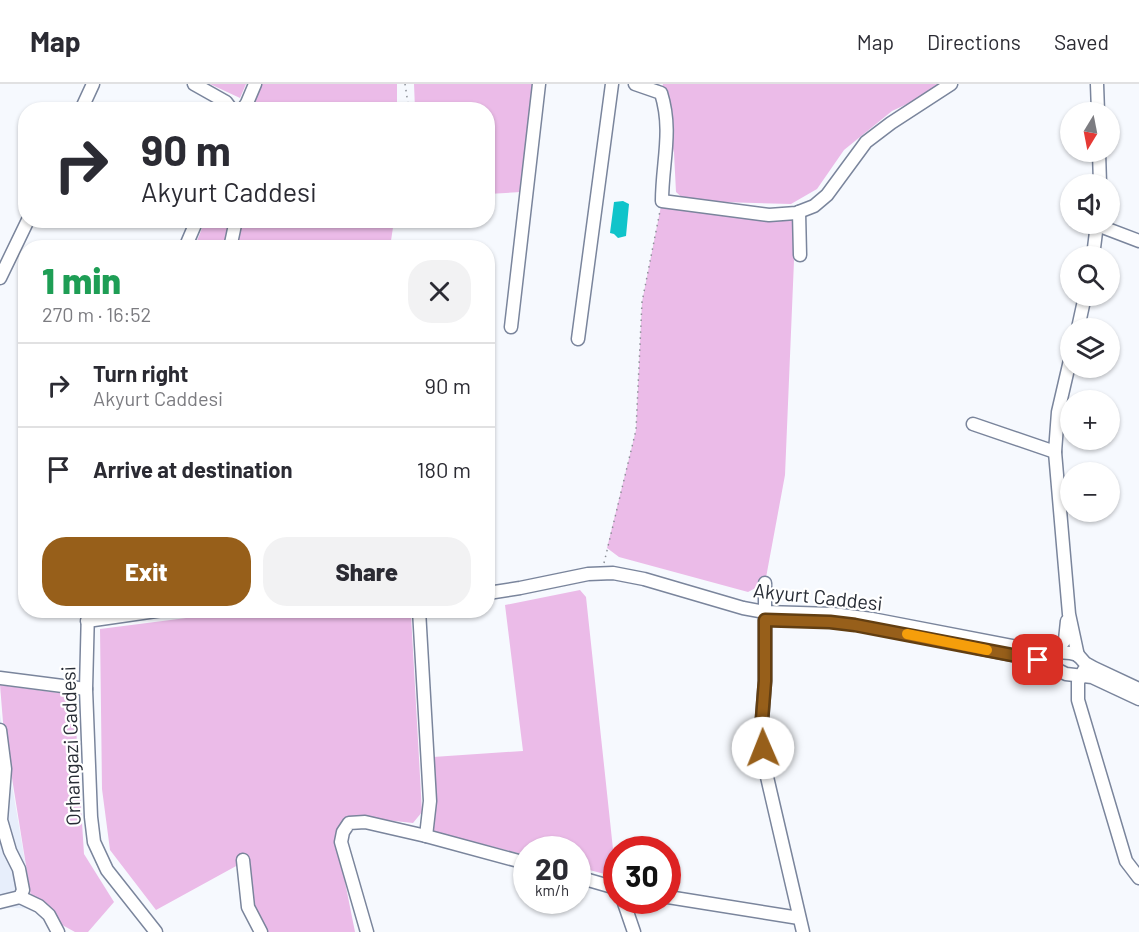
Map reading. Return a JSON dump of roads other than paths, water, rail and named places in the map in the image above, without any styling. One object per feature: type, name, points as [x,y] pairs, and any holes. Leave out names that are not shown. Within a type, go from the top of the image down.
[{"type":"street","points":[[85,102],[93,84]]},
{"type":"street","points":[[194,84],[226,102]]},
{"type":"street","points":[[246,102],[255,84]]},
{"type":"street","points":[[510,327],[539,84]]},
{"type":"street","points":[[578,339],[612,84]]},
{"type":"street","points":[[635,84],[661,93],[666,109],[668,126],[662,201],[770,215],[799,212],[814,207],[827,195],[867,142],[891,123],[951,84]]},
{"type":"street","points":[[1097,84],[1098,102]]},
{"type":"street","points":[[799,212],[800,255]]},
{"type":"street","points":[[1120,233],[1139,241]]},
{"type":"street","points":[[0,278],[18,241]]},
{"type":"street","points":[[1066,378],[1058,412],[1055,452],[1069,614],[1081,665],[1078,700],[1126,861],[1139,878]]},
{"type":"street","points":[[974,424],[1055,452]]},
{"type":"street","name":"Akyurt Caddesi","points":[[495,592],[601,572],[644,579],[765,616],[855,625],[1038,660],[1056,669],[1081,665],[1101,681],[1139,699]]},
{"type":"street","name":"Akyurt Caddesi","points":[[495,600],[592,580],[610,579],[628,582],[742,616],[833,614],[1033,650],[1057,651],[1081,665],[1139,689]]},
{"type":"street","points":[[765,583],[765,681],[761,732],[763,753],[803,932]]},
{"type":"street","points":[[1069,614],[1065,640],[1051,659],[1078,700]]},
{"type":"street","name":"Orhangazi Caddesi","points":[[88,618],[86,689],[90,817],[94,842],[107,870],[156,932]]},
{"type":"street","points":[[419,618],[430,801],[426,836]]},
{"type":"street","points":[[0,678],[86,689]]},
{"type":"street","points":[[0,730],[5,770],[1,823],[10,851],[19,869],[22,890],[20,897]]},
{"type":"street","points":[[367,932],[341,842],[343,832],[349,823],[356,821],[426,836],[513,859]]},
{"type":"street","points":[[243,860],[248,907],[261,932]]},
{"type":"street","points":[[0,902],[20,897],[39,906],[49,915],[58,932]]},
{"type":"street","points":[[681,899],[799,918]]},
{"type":"street","points":[[628,914],[634,932]]},
{"type":"water","points":[[623,201],[629,204],[626,236],[618,238],[610,233],[614,202]]}]
